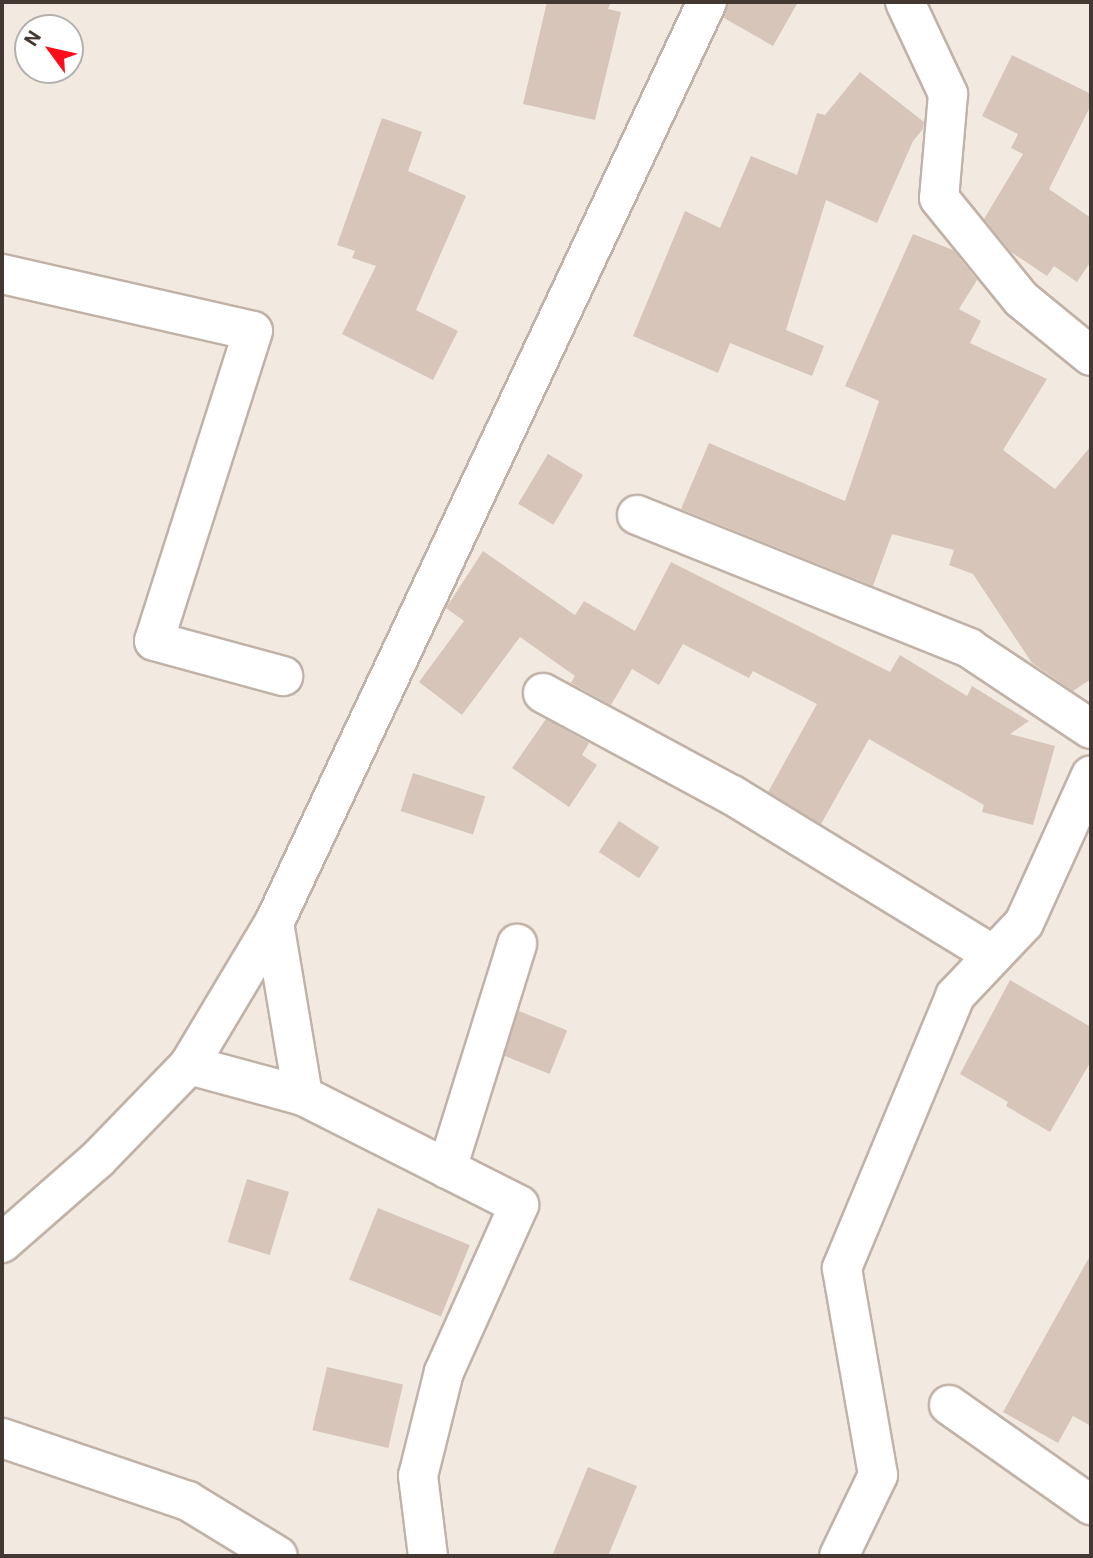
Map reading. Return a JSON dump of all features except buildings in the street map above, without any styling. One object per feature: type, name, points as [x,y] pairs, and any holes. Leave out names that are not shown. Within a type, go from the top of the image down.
[{"type":"street","points":[[2,1243],[98,1159],[189,1065],[274,923],[707,2]]},
{"type":"street","points":[[905,2],[948,94],[939,198],[1021,299],[1091,356]]},
{"type":"street","points":[[2,274],[253,331],[155,641],[283,676]]},
{"type":"street","points":[[637,515],[969,648],[1091,729]]},
{"type":"street","points":[[543,693],[732,795],[993,956]]},
{"type":"street","points":[[838,1556],[878,1475],[842,1268],[955,996],[1024,923],[1091,775]]},
{"type":"street","points":[[274,923],[303,1096]]},
{"type":"street","points":[[447,1169],[517,944]]},
{"type":"street","points":[[189,1065],[303,1096],[519,1205],[444,1372],[418,1476],[428,1556]]},
{"type":"street","points":[[949,1405],[1091,1505]]},
{"type":"street","points":[[2,1438],[188,1501],[278,1556]]}]
